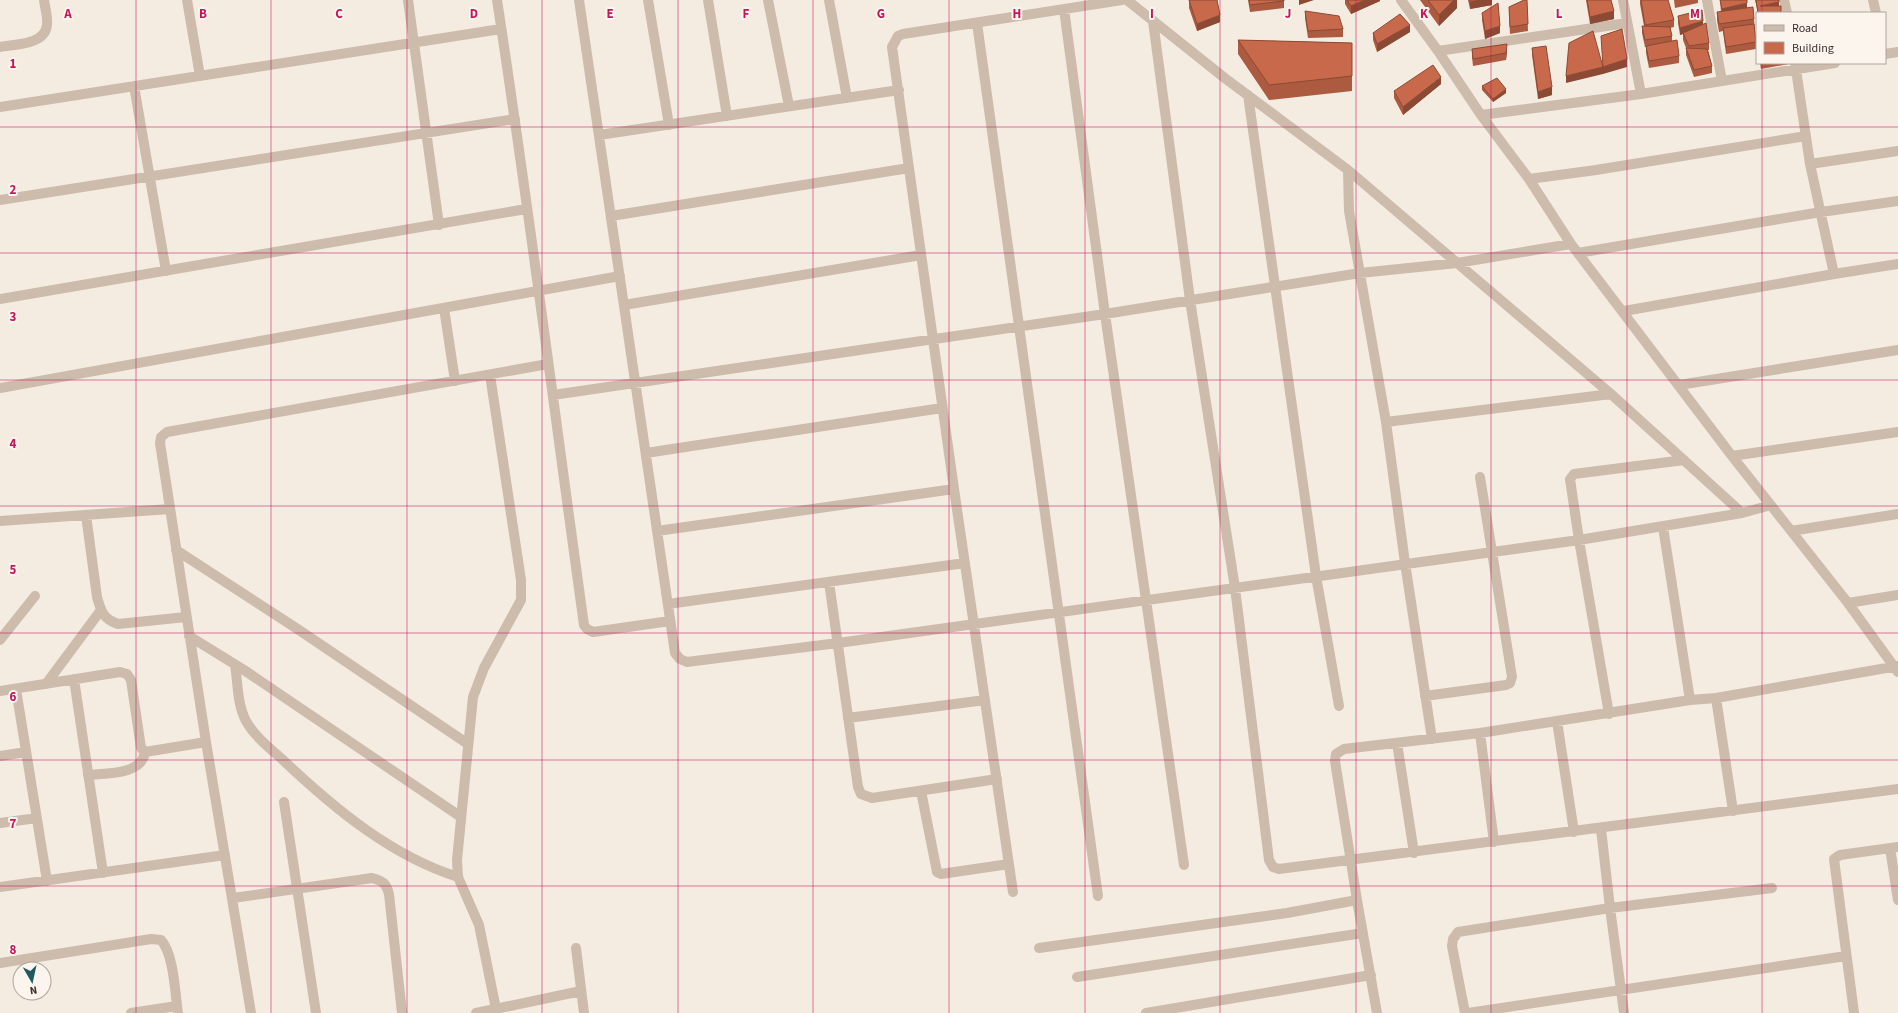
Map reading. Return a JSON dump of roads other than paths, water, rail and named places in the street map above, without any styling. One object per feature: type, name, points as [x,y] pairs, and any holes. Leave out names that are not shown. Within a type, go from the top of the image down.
[{"type":"street","points":[[0,47],[40,38],[46,32],[47,24],[44,0]]},
{"type":"street","points":[[187,0],[200,76]]},
{"type":"street","points":[[408,0],[439,225]]},
{"type":"street","points":[[496,0],[515,119],[526,209],[584,625],[587,629],[593,632],[670,621]]},
{"type":"street","points":[[579,0],[675,653],[680,659],[687,662],[838,643],[1145,599],[1236,588],[1405,563],[1579,540],[1742,513],[1771,505]]},
{"type":"street","points":[[648,0],[669,125]]},
{"type":"street","points":[[708,0],[727,116]]},
{"type":"street","points":[[768,0],[789,106]]},
{"type":"street","points":[[829,0],[847,98]]},
{"type":"street","points":[[1013,892],[975,624],[932,339],[892,47],[898,36],[904,34],[1122,0]]},
{"type":"street","points":[[1127,0],[1248,95],[1348,170],[1611,394],[1742,513]]},
{"type":"street","points":[[1377,1013],[1356,900],[1335,761],[1336,754],[1344,749],[1480,733],[1609,714],[1690,700],[1716,698],[1897,668],[1848,603],[1732,456],[1624,311],[1571,244],[1529,179],[1481,115],[1438,51],[1401,0]]},
{"type":"street","points":[[1623,0],[1641,94]]},
{"type":"street","points":[[1706,0],[1722,82]]},
{"type":"street","points":[[1784,0],[1787,12]]},
{"type":"street","points":[[1873,0],[1876,12]]},
{"type":"street","points":[[1064,9],[1105,314],[1184,865]]},
{"type":"street","points":[[1153,21],[1190,300],[1236,588],[1269,860],[1273,866],[1279,869],[1601,829],[1898,789]]},
{"type":"street","points":[[976,22],[1098,896]]},
{"type":"street","points":[[1438,51],[1627,23]]},
{"type":"street","points":[[0,107],[501,29]]},
{"type":"street","points":[[1886,54],[1898,52]]},
{"type":"street","points":[[1481,115],[1722,82],[1796,66],[1822,64]]},
{"type":"street","points":[[1796,66],[1810,164],[1834,274]]},
{"type":"street","points":[[134,86],[166,271]]},
{"type":"street","points":[[599,135],[898,90]]},
{"type":"street","points":[[1248,95],[1316,576],[1339,706]]},
{"type":"street","points":[[0,200],[515,119]]},
{"type":"street","points":[[1529,179],[1596,170],[1806,136]]},
{"type":"street","points":[[1810,164],[1898,151]]},
{"type":"street","points":[[611,216],[909,168]]},
{"type":"street","points":[[1348,170],[1349,211],[1386,422],[1405,563],[1432,739]]},
{"type":"street","points":[[1578,253],[1821,212],[1898,201]]},
{"type":"street","points":[[0,299],[526,209]]},
{"type":"street","points":[[553,395],[636,381],[1105,314],[1360,273],[1457,263],[1571,244]]},
{"type":"street","points":[[624,305],[921,255]]},
{"type":"street","points":[[1624,311],[1898,264]]},
{"type":"street","points":[[0,388],[620,276]]},
{"type":"street","points":[[444,308],[455,381]]},
{"type":"street","points":[[1679,385],[1898,350]]},
{"type":"street","points":[[251,1013],[186,617],[160,443],[161,437],[166,432],[548,364]]},
{"type":"street","points":[[490,375],[521,580],[521,600],[484,668],[473,697],[457,860],[458,877],[479,925],[496,1009]]},
{"type":"street","points":[[1386,422],[1611,394]]},
{"type":"street","points":[[646,453],[942,408]]},
{"type":"street","points":[[1732,456],[1898,432]]},
{"type":"street","points":[[1609,714],[1570,479],[1574,474],[1684,460]]},
{"type":"street","points":[[1425,696],[1510,683],[1512,677],[1480,477]]},
{"type":"street","points":[[657,531],[954,489]]},
{"type":"street","points":[[0,521],[170,510]]},
{"type":"street","points":[[1791,531],[1898,514]]},
{"type":"street","points":[[86,515],[97,597],[101,610],[108,621],[118,624],[186,617]]},
{"type":"street","points":[[1663,527],[1690,700]]},
{"type":"street","points":[[176,550],[299,630],[468,744]]},
{"type":"street","points":[[668,604],[965,563]]},
{"type":"street","points":[[828,582],[858,787],[861,794],[872,798],[997,779]]},
{"type":"street","points":[[1848,603],[1898,595]]},
{"type":"street","points":[[0,640],[35,596]]},
{"type":"street","points":[[46,684],[101,610]]},
{"type":"street","points":[[189,636],[235,665],[461,817]]},
{"type":"street","points":[[235,665],[241,708],[254,733],[313,788],[376,836],[417,861],[458,877]]},
{"type":"street","points":[[0,691],[120,672],[127,674],[131,680],[141,748],[145,752]]},
{"type":"street","points":[[74,680],[103,872]]},
{"type":"street","points":[[16,689],[47,880]]},
{"type":"street","points":[[1716,698],[1733,811]]},
{"type":"street","points":[[848,718],[985,700]]},
{"type":"street","points":[[1557,721],[1574,832]]},
{"type":"street","points":[[1480,733],[1494,842]]},
{"type":"street","points":[[145,752],[206,742]]},
{"type":"street","points":[[1397,743],[1414,852]]},
{"type":"street","points":[[0,756],[26,752]]},
{"type":"street","points":[[88,775],[134,768],[140,765],[144,759],[145,752]]},
{"type":"street","points":[[921,791],[936,872],[941,874],[1009,864]]},
{"type":"street","points":[[284,802],[316,1013]]},
{"type":"street","points":[[0,823],[37,818]]},
{"type":"street","points":[[1601,829],[1624,1013]]},
{"type":"street","points":[[1854,1013],[1834,859],[1840,855],[1894,847],[1898,900]]},
{"type":"street","points":[[0,887],[226,855]]},
{"type":"street","points":[[233,898],[372,878],[382,880],[386,884],[389,894],[402,1013]]},
{"type":"street","points":[[1465,1013],[1452,946],[1453,939],[1458,932],[1610,908],[1772,888]]},
{"type":"street","points":[[1039,948],[1287,913],[1356,900]]},
{"type":"street","points":[[1077,977],[1363,933]]},
{"type":"street","points":[[0,963],[144,940],[161,940],[166,945],[169,955],[178,1010],[131,1013]]},
{"type":"street","points":[[576,948],[584,1013]]},
{"type":"street","points":[[1468,1013],[1846,956]]},
{"type":"street","points":[[1146,1013],[1371,975]]},
{"type":"street","points":[[476,1013],[581,991]]}]
